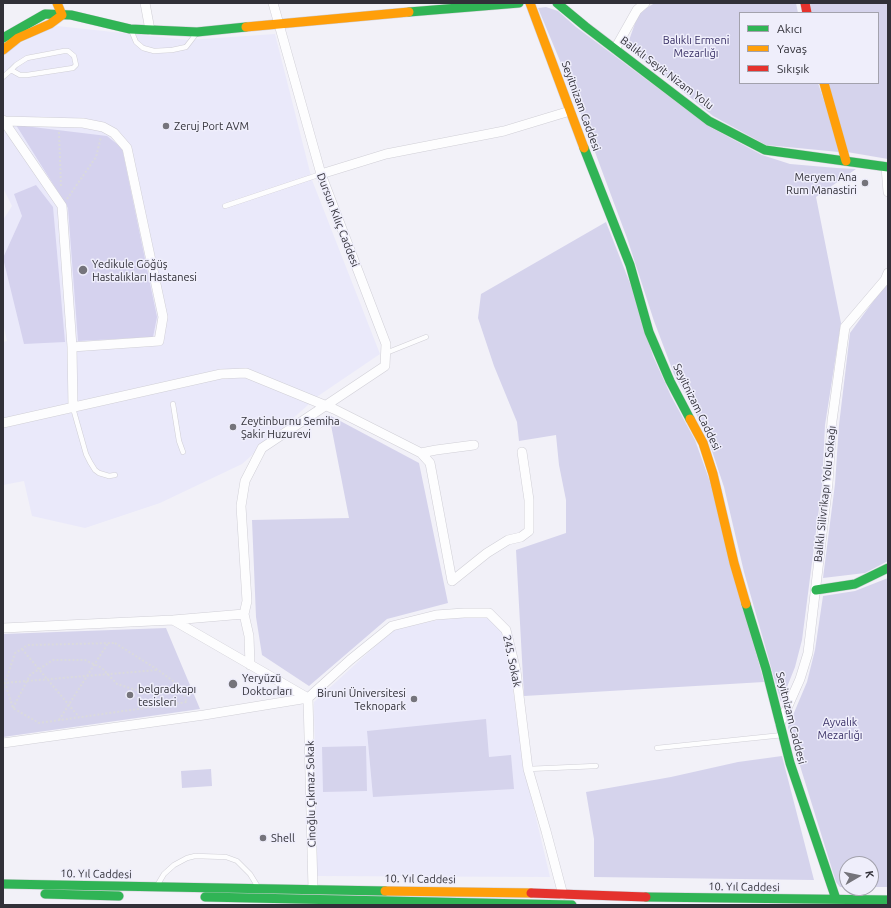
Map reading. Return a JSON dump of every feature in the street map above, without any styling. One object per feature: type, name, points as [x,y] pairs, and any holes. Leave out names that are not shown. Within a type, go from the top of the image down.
[{"type":"main road","points":[[56,3],[62,15]]},
{"type":"main road","points":[[3,38],[45,14],[71,16],[130,28],[197,32],[473,4],[519,3]]},
{"type":"main road","name":"Seyitnizam Caddesi","points":[[530,3],[592,170],[630,265],[649,332],[670,381],[705,449],[713,474],[734,563],[766,669],[790,763],[846,902]]},
{"type":"main road","name":"Balıklı Seyit Nizam Yolu","points":[[557,3],[709,121],[765,150],[846,160],[887,167]]},
{"type":"main road","points":[[3,50],[18,38],[50,24],[62,15]]},
{"type":"main road","points":[[824,84],[846,160]]},
{"type":"main road","points":[[816,590],[855,584],[888,568]]},
{"type":"main road","name":"10. Yıl Caddesi","points":[[3,884],[521,893],[846,902],[888,900]]},
{"type":"main road","name":"10. Yıl Caddesi","points":[[34,894],[130,896]]},
{"type":"main road","name":"10. Yıl Caddesi","points":[[193,897],[578,905]]},
{"type":"street","points":[[145,3],[150,30]]},
{"type":"street","name":"Dursun Kılıç Caddesi","points":[[273,3],[320,174],[386,344],[386,353]]},
{"type":"street","points":[[615,49],[637,10],[645,3]]},
{"type":"street","points":[[320,174],[386,154],[504,131],[570,111]]},
{"type":"street","points":[[3,121],[83,123],[103,127],[114,133],[127,148],[163,317],[159,341],[72,347]]},
{"type":"street","points":[[3,121],[62,206],[72,347],[73,408]]},
{"type":"street","points":[[887,167],[888,192]]},
{"type":"street","name":"Balıklı Silivrikapı Yolu Sokağı","points":[[780,724],[800,679],[808,653],[828,483],[832,421],[845,327],[885,280],[888,273]]},
{"type":"street","points":[[250,665],[249,636],[244,614],[247,601],[241,506],[245,481],[262,448],[385,366],[386,353]]},
{"type":"street","points":[[3,423],[222,374],[246,373],[326,406],[421,453],[430,463],[452,581],[487,553],[508,540],[521,537],[529,531],[529,500],[522,452]]},
{"type":"street","points":[[421,453],[474,445]]},
{"type":"street","name":"245. Sokak","points":[[308,698],[350,660],[392,626],[436,615],[488,613],[506,630],[516,670],[528,769],[563,895]]},
{"type":"street","points":[[3,628],[173,620],[244,614]]},
{"type":"street","points":[[173,620],[308,698]]},
{"type":"street","points":[[3,743],[204,715],[308,698]]},
{"type":"street","name":"Cinoğlu Çıkmaz Sokak","points":[[308,698],[313,890]]},
{"type":"lane","points":[[130,28],[136,42],[143,48],[154,51],[172,50],[186,47],[197,32]]},
{"type":"lane","points":[[3,77],[16,65],[27,58],[64,51],[68,51],[74,56],[76,65],[68,70],[27,75],[20,75],[11,70]]},
{"type":"lane","points":[[225,206],[320,174]]},
{"type":"lane","points":[[386,353],[426,337]]},
{"type":"lane","points":[[173,404],[179,441],[183,452]]},
{"type":"lane","points":[[73,408],[86,454],[95,470],[109,476],[115,475]]},
{"type":"lane","points":[[657,748],[783,735]]},
{"type":"lane","points":[[528,769],[596,766]]},
{"type":"lane","points":[[157,887],[164,874],[174,865],[187,858],[195,856],[226,857],[237,861],[250,874],[259,888]]},
{"type":"path","points":[[58,123],[62,206]]},
{"type":"path","points":[[62,206],[96,157],[103,127]]},
{"type":"path","points":[[59,720],[108,643]]},
{"type":"path","points":[[115,643],[182,687],[186,702],[39,723],[13,708],[4,683],[15,653],[22,649],[28,646],[115,643]]},
{"type":"path","points":[[22,649],[79,717]]},
{"type":"path","points":[[13,708],[30,675],[53,660],[85,660],[102,668],[117,684],[146,693],[182,687]]},
{"type":"path","points":[[4,683],[158,670]]},
{"type":"shaded area","points":[[57,26],[188,40],[275,34],[312,180],[380,354],[318,396],[242,464],[160,503],[85,528],[32,516],[24,481],[3,485],[3,342],[7,341],[3,323],[3,220],[12,206],[3,188],[3,55],[12,47]]},
{"type":"shaded area","points":[[16,125],[107,136],[122,148],[157,317],[153,337],[78,341],[68,208]]},
{"type":"shaded area","points":[[36,185],[53,207],[65,342],[24,344],[3,258],[22,216],[14,194]]},
{"type":"shaded area","points":[[452,617],[488,618],[502,632],[509,662],[524,767],[550,877],[317,876],[314,702],[394,629]]},
{"type":"green space","name":"Balıklı Ermeni Mezarlığı","points":[[655,3],[796,3],[798,12],[739,12],[739,84],[818,84],[831,121],[839,152],[766,145],[713,116],[627,46],[639,12]]},
{"type":"green space","points":[[810,3],[888,3],[888,159],[847,152],[827,84],[879,84],[879,12],[811,12]]},
{"type":"green space","points":[[546,7],[558,11],[576,27],[710,127],[762,155],[790,164],[856,169],[816,197],[841,323],[825,425],[822,485],[802,640],[795,667],[781,702],[744,572],[724,487],[705,430],[674,374],[654,321],[627,238],[570,85],[538,8]]},
{"type":"green space","points":[[606,222],[633,291],[653,356],[671,396],[695,440],[709,479],[764,682],[524,696],[516,550],[566,533],[566,500],[559,465],[556,435],[519,441],[517,422],[494,366],[478,318],[481,294]]},
{"type":"green space","points":[[888,281],[888,561],[865,573],[823,578],[835,484],[839,425],[850,333]]},
{"type":"green space","points":[[329,415],[419,463],[448,603],[387,619],[309,686],[262,655],[256,617],[252,520],[349,518]]},
{"type":"green space","name":"Ayvalık Mezarlığı","points":[[888,578],[888,887],[879,887],[879,856],[839,856],[839,886],[836,882],[788,727],[807,682],[815,650],[823,596],[855,591]]},
{"type":"green space","points":[[166,628],[200,709],[3,737],[3,634]]},
{"type":"green space","points":[[486,719],[489,757],[511,755],[514,789],[373,797],[367,731]]},
{"type":"green space","points":[[366,746],[367,791],[323,792],[322,747]]},
{"type":"green space","points":[[782,756],[814,880],[594,877],[594,839],[586,792],[671,777],[738,762]]},
{"type":"green space","points":[[211,769],[212,786],[182,788],[181,771]]},
{"type":"traffic: fast","points":[[409,12],[519,3]]},
{"type":"traffic: fast","points":[[557,3],[709,121],[765,150],[888,167]]},
{"type":"traffic: fast","points":[[3,38],[45,14],[71,15],[130,29],[197,32],[246,27]]},
{"type":"traffic: fast","points":[[584,148],[630,265],[649,332],[670,381],[690,419]]},
{"type":"traffic: fast","points":[[816,590],[855,584],[888,568]]},
{"type":"traffic: fast","points":[[746,604],[766,669],[790,763],[836,899]]},
{"type":"traffic: fast","points":[[3,884],[385,891]]},
{"type":"traffic: fast","points":[[45,894],[119,896]]},
{"type":"traffic: fast","points":[[205,897],[572,905]]},
{"type":"traffic: fast","points":[[646,897],[888,900]]},
{"type":"traffic: slow","points":[[57,3],[62,15]]},
{"type":"traffic: slow","points":[[530,3],[584,148]]},
{"type":"traffic: slow","points":[[246,27],[409,12]]},
{"type":"traffic: slow","points":[[3,50],[18,38],[50,24],[62,15]]},
{"type":"traffic: slow","points":[[824,84],[846,161]]},
{"type":"traffic: slow","points":[[690,419],[703,443],[713,474],[734,563],[746,604]]},
{"type":"traffic: slow","points":[[385,891],[531,893]]},
{"type":"traffic: jam","points":[[805,3],[807,12]]},
{"type":"traffic: jam","points":[[531,893],[646,897]]},
{"type":"place","name":"Zeruj Port AVM","points":[[166,126]]},
{"type":"place","name":"Meryem Ana Rum Manastiri","points":[[865,183]]},
{"type":"place","name":"Yedikule Göğüş Hastalıkları Hastanesi","points":[[83,270]]},
{"type":"place","name":"Zeytinburnu Semiha Şakir Huzurevi","points":[[233,427]]},
{"type":"place","name":"Yeryüzü Doktorları","points":[[233,684]]},
{"type":"place","name":"belgradkapı tesisleri","points":[[130,695]]},
{"type":"place","name":"Biruni Üniversitesi Teknopark","points":[[414,699]]},
{"type":"place","name":"Shell","points":[[263,838]]}]
